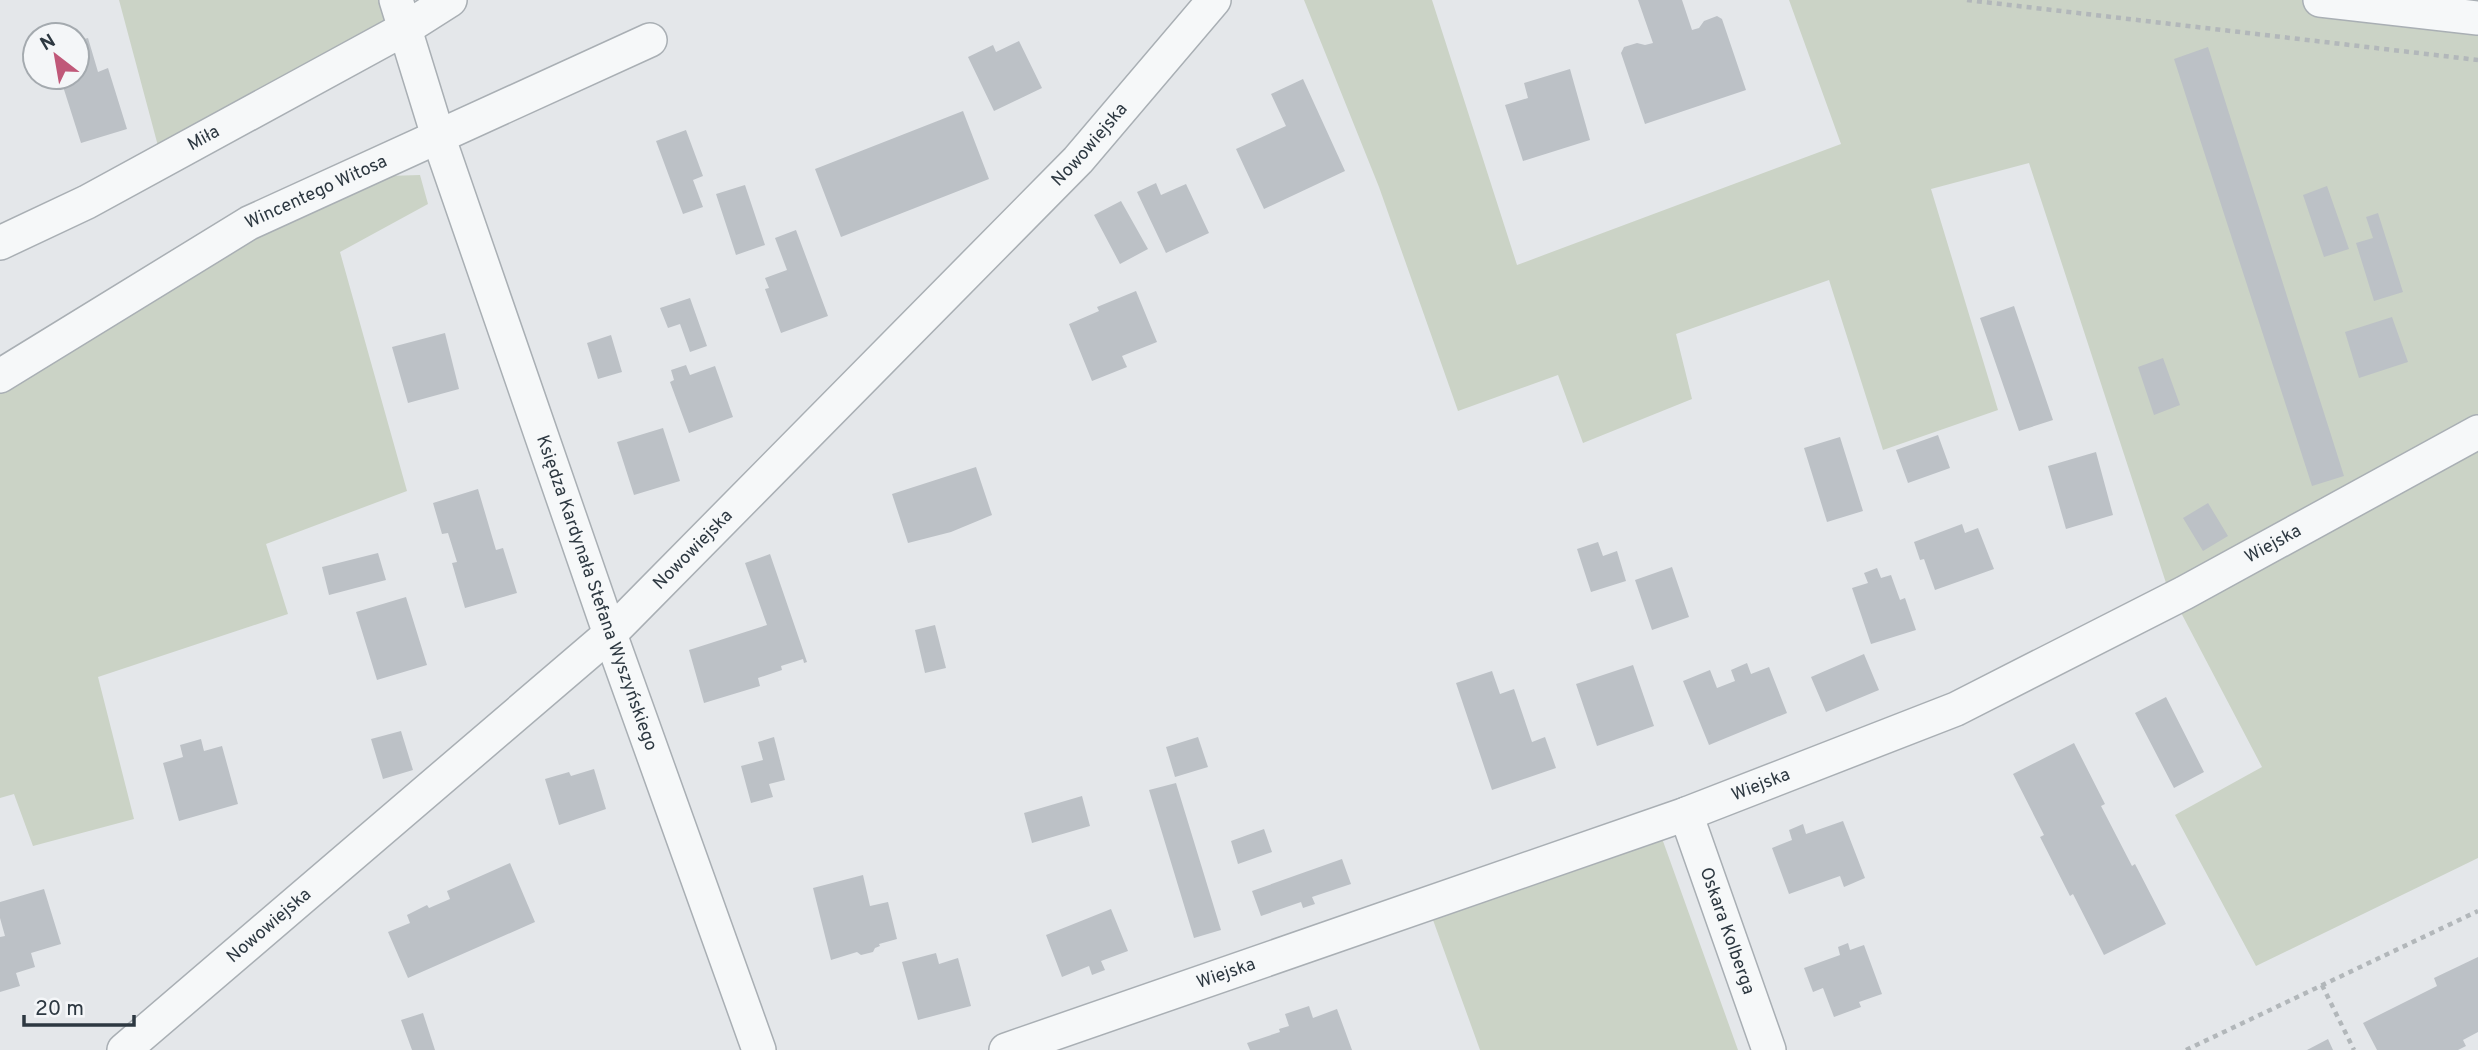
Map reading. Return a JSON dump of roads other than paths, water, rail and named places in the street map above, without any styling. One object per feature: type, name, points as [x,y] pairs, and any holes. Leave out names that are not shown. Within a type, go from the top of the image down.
[{"type":"street","name":"Miła","points":[[0,243],[87,202],[401,14],[450,0]]},
{"type":"street","name":"Nowowiejska","points":[[124,1050],[610,634],[1078,160],[1214,0]]},
{"type":"street","points":[[2320,0],[2478,18]]},
{"type":"street","points":[[401,14],[438,136]]},
{"type":"street","name":"Wincentego Witosa","points":[[0,376],[249,223],[650,40]]},
{"type":"street","name":"Księdza Kardynała Stefana Wyszyńskiego","points":[[438,136],[610,634],[759,1050]]},
{"type":"street","name":"Wiejska","points":[[1006,1050],[1686,814],[1956,709],[2184,593],[2478,432]]},
{"type":"street","name":"Oskara Kolberga","points":[[1686,814],[1769,1050]]}]
